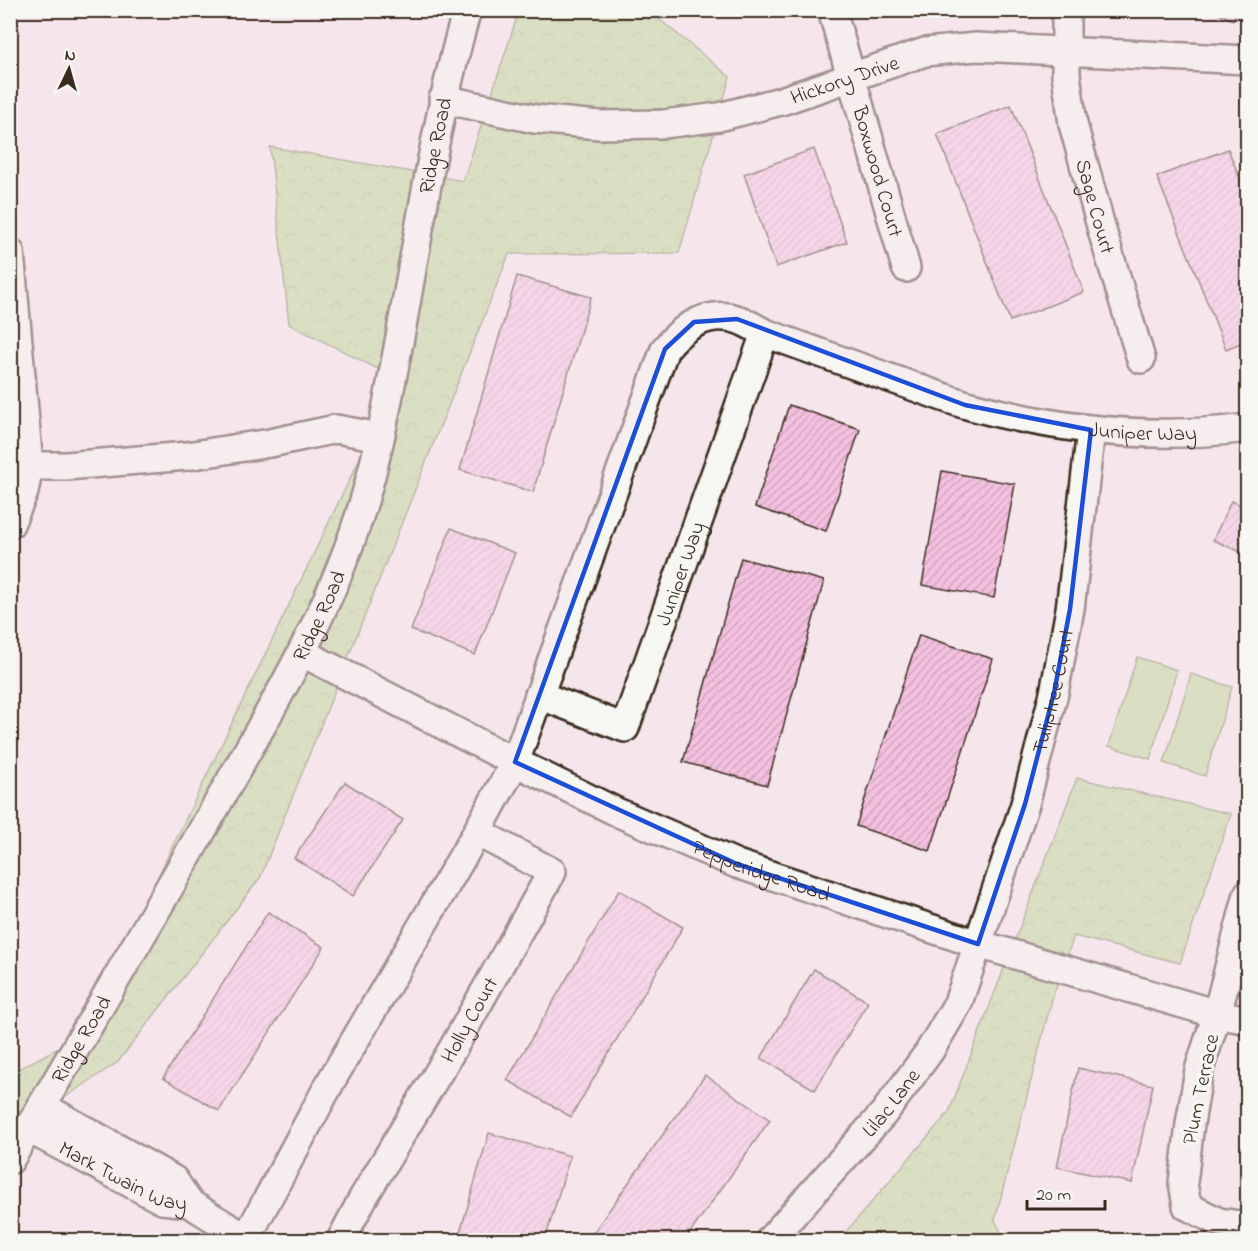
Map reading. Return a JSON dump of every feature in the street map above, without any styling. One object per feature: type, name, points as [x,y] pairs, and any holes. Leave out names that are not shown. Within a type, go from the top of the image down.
[{"type":"street","name":"Ridge Road","points":[[10,1160],[169,891],[303,653],[328,599],[356,526],[374,466],[443,99],[467,10]]},
{"type":"street","name":"Boxwood Court","points":[[832,10],[906,268]]},
{"type":"street","name":"Sage Court","points":[[1066,10],[1066,74],[1073,124],[1141,359]]},
{"type":"street","name":"Hickory Drive","points":[[443,99],[535,119],[599,125],[664,124],[718,117],[781,101],[925,52],[976,47],[1248,60]]},
{"type":"street","points":[[10,252],[29,466],[24,492],[10,524]]},
{"type":"street","name":"Juniper Way","points":[[515,762],[665,349],[678,333],[694,322],[714,317],[737,319],[765,333],[965,405],[1028,420],[1091,429],[1158,433],[1221,432],[1248,428]]},
{"type":"street","name":"Juniper Way","points":[[539,695],[625,728],[765,333]]},
{"type":"street","points":[[29,466],[66,466],[187,456],[270,443],[336,429],[380,437]]},
{"type":"street","name":"Tuliptree Court","points":[[978,944],[1025,804],[1054,693],[1070,609],[1091,429]]},
{"type":"street","name":"Pepperidge Road","points":[[303,653],[619,813],[737,864],[978,944],[1217,1014],[1248,1020]]},
{"type":"street","points":[[248,1240],[331,1081],[477,832],[515,762]]},
{"type":"street","name":"Holly Court","points":[[341,1240],[363,1198],[452,1050],[552,872],[477,832]]},
{"type":"street","points":[[1217,1014],[1248,894]]},
{"type":"street","name":"Lilac Lane","points":[[770,1240],[884,1113],[929,1052],[958,1004],[978,944]]},
{"type":"street","name":"Plum Terrace","points":[[1217,1014],[1199,1070],[1183,1183],[1187,1206],[1219,1222],[1248,1226]]},
{"type":"street","name":"Mark Twain Way","points":[[36,1117],[174,1180],[189,1203],[248,1240]]},
{"type":"highlighted area","points":[[737,319],[965,405],[1091,430],[1070,609],[1054,693],[1025,804],[978,944],[737,864],[515,762],[665,349],[694,322]]},
{"type":"green space","points":[[519,11],[649,11],[730,77],[679,253],[509,254],[260,878],[118,1062],[34,1118],[11,1169],[11,1073],[81,1036],[398,379],[289,324],[270,147],[463,181]]},
{"type":"green space","points":[[1137,657],[1177,670],[1150,759],[1109,746]]},
{"type":"green space","points":[[1191,674],[1232,687],[1205,776],[1164,763]]},
{"type":"green space","points":[[1077,778],[1231,814],[1180,963],[1074,936],[1052,999],[995,1220],[1005,1240],[839,1240],[949,1112]]},
{"type":"building","points":[[1211,10],[1238,10],[1233,20]]},
{"type":"building","points":[[1011,105],[1084,292],[1010,321],[937,134]]},
{"type":"building","points":[[814,149],[847,242],[776,267],[744,174]]},
{"type":"building","points":[[1228,149],[1248,199],[1248,340],[1226,349],[1157,177]]},
{"type":"building","points":[[517,276],[591,297],[533,492],[460,470]]},
{"type":"building","points":[[789,405],[860,429],[826,531],[755,507]]},
{"type":"building","points":[[942,471],[1015,484],[994,598],[922,585]]},
{"type":"building","points":[[1231,501],[1248,508],[1248,555],[1213,540]]},
{"type":"building","points":[[451,528],[515,553],[475,655],[411,630]]},
{"type":"building","points":[[741,558],[824,581],[767,785],[683,762]]},
{"type":"building","points":[[919,635],[993,659],[930,851],[856,826]]},
{"type":"building","points":[[345,782],[403,820],[353,896],[294,858]]},
{"type":"building","points":[[619,890],[683,927],[571,1117],[507,1080]]},
{"type":"building","points":[[268,912],[324,947],[219,1111],[163,1078]]},
{"type":"building","points":[[814,969],[868,1002],[815,1090],[761,1058]]},
{"type":"building","points":[[1078,1068],[1153,1085],[1132,1183],[1057,1167]]},
{"type":"building","points":[[705,1075],[770,1120],[685,1240],[588,1240]]},
{"type":"building","points":[[489,1133],[570,1156],[545,1240],[474,1240],[459,1236]]}]
